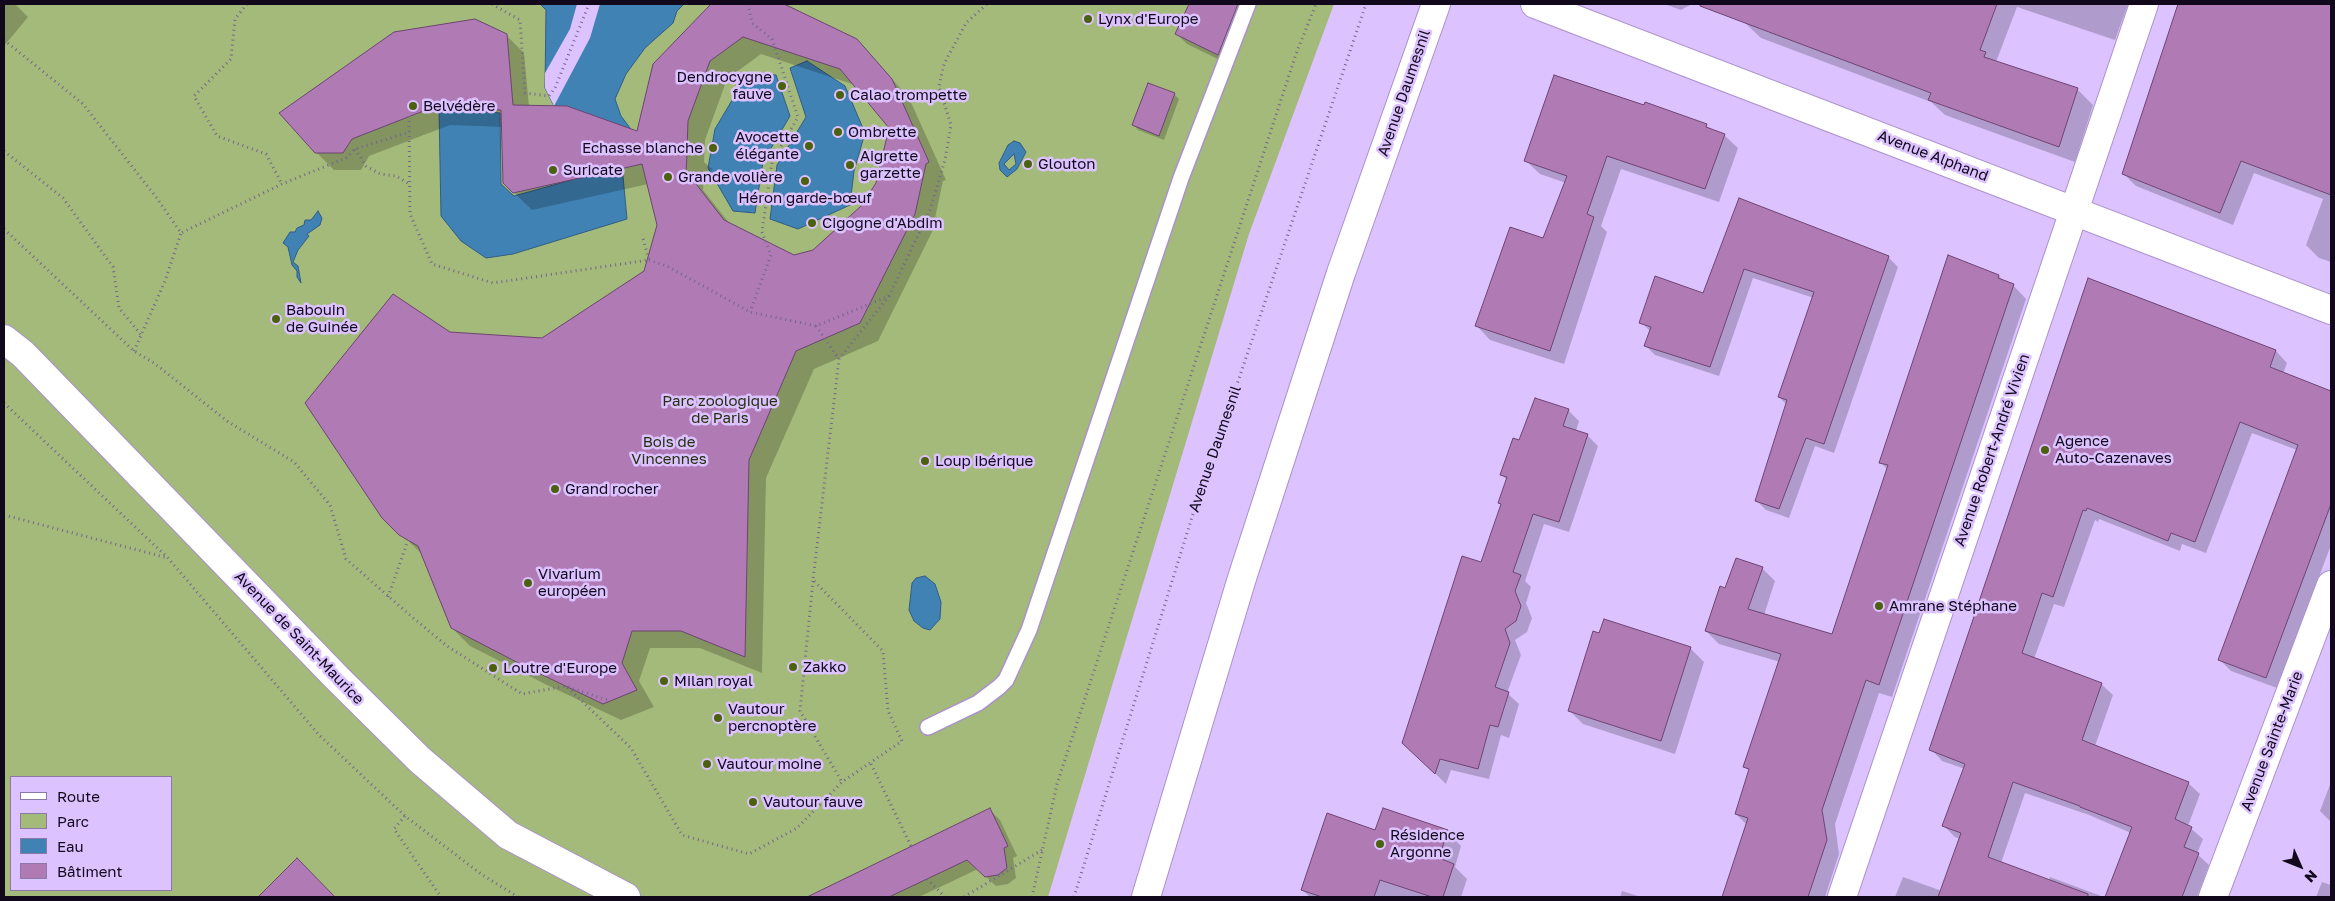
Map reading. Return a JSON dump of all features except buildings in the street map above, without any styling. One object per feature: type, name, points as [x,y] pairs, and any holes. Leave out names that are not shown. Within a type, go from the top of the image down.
[{"type":"street","name":"Avenue Daumesnil","points":[[1146,897],[1269,495],[1341,273],[1436,4]]},
{"type":"street","name":"Avenue Alphand","points":[[1535,4],[2331,310]]},
{"type":"street","name":"Avenue Robert-André Vivien","points":[[1842,897],[2144,4]]},
{"type":"street","name":"Avenue de Saint-Maurice","points":[[4,339],[23,354],[420,760],[508,835],[626,897]]},
{"type":"street","name":"Avenue Sainte-Marie","points":[[2213,897],[2331,585]]},
{"type":"lane","points":[[928,728],[978,703],[1006,680],[1030,630],[1181,178],[1248,4]]},
{"type":"path","points":[[246,4],[234,19],[231,59],[194,96],[217,136],[266,154],[282,184]]},
{"type":"path","points":[[492,4],[520,20],[525,93],[548,96],[555,88],[588,4]]},
{"type":"path","points":[[748,4],[752,22],[772,39],[798,117],[772,162],[762,232],[771,255],[750,312]]},
{"type":"path","points":[[842,782],[800,711],[813,580],[839,359],[889,296],[930,210],[945,160],[951,125],[939,86],[944,64],[966,23],[987,4]]},
{"type":"path","points":[[1032,897],[1057,784],[1293,64],[1316,4]]},
{"type":"path","name":"Avenue Daumesnil","points":[[1074,897],[1192,517],[1366,4]]},
{"type":"path","points":[[4,40],[84,104],[156,197],[182,234]]},
{"type":"path","points":[[409,116],[410,214],[432,264],[493,283],[649,260],[666,266],[750,312],[816,326],[889,296]]},
{"type":"path","points":[[134,351],[165,281],[182,234],[282,184],[346,158],[355,149],[410,132]]},
{"type":"path","points":[[355,149],[366,166],[380,174],[396,176],[411,185]]},
{"type":"path","points":[[4,151],[63,198],[113,267],[119,308],[142,336]]},
{"type":"path","points":[[4,228],[134,351],[154,363],[227,421],[294,462],[330,504],[346,559],[447,646],[522,694],[566,686],[610,701]]},
{"type":"path","points":[[642,234],[649,260]]},
{"type":"path","points":[[816,326],[839,359]]},
{"type":"path","points":[[4,403],[168,558],[319,735],[405,816],[481,874],[518,897]]},
{"type":"path","points":[[4,516],[168,558]]},
{"type":"path","points":[[388,597],[408,540]]},
{"type":"path","points":[[566,686],[631,748],[682,836],[749,854],[797,828],[842,782],[902,742],[888,711],[882,651],[813,580]]},
{"type":"path","points":[[871,764],[911,846]]},
{"type":"path","points":[[405,816],[394,829],[441,897]]},
{"type":"path","points":[[964,897],[1043,850]]},
{"type":"path","points":[[927,879],[945,897]]},
{"type":"green space","name":"Bois de Vincennes","points":[[4,4],[1334,4],[1249,234],[1048,897],[4,897]]},
{"type":"water","points":[[540,4],[684,4],[677,11],[673,23],[645,48],[626,74],[615,99],[621,116],[633,132],[554,106],[545,88],[546,10]]},
{"type":"water","points":[[807,61],[845,86],[865,133],[854,171],[850,205],[798,229],[770,219],[777,165],[806,117],[790,68]]},
{"type":"water","points":[[755,74],[776,75],[790,116],[763,162],[755,213],[733,211],[708,168],[715,129],[741,85]]},
{"type":"water","points":[[439,108],[500,113],[501,184],[514,196],[622,166],[627,219],[513,254],[486,258],[461,241],[441,216]]},
{"type":"water","points":[[1014,141],[1020,143],[1026,152],[1017,169],[1007,177],[1000,170],[999,163],[1008,145]],"holes":[[[1014,154],[1016,164],[1009,170],[1004,164]]]},
{"type":"water","points":[[318,211],[322,218],[320,225],[307,234],[309,236],[298,250],[293,262],[298,266],[301,283],[297,277],[297,271],[292,265],[288,247],[283,243],[290,232],[295,232],[297,228],[304,225],[305,220],[311,220]]},
{"type":"water","points":[[925,576],[935,584],[941,602],[940,619],[930,630],[923,628],[914,621],[909,610],[912,583],[916,578]]},
{"type":"pier","points":[[577,4],[600,4],[590,38],[554,106],[545,88],[545,73],[570,29]]},
{"type":"place","name":"Lynx d'Europe","points":[[1088,19]]},
{"type":"place","name":"Dendrocygne fauve","points":[[782,86]]},
{"type":"place","name":"Calao trompette","points":[[840,95]]},
{"type":"place","name":"Belvédère","points":[[413,106]]},
{"type":"place","name":"Ombrette","points":[[838,132]]},
{"type":"place","name":"Avocette élégante","points":[[809,146]]},
{"type":"place","name":"Echasse blanche","points":[[713,148]]},
{"type":"place","name":"Glouton","points":[[1028,164]]},
{"type":"place","name":"Aigrette garzette","points":[[850,165]]},
{"type":"place","name":"Suricate","points":[[553,170]]},
{"type":"place","name":"Grande volière","points":[[668,177]]},
{"type":"place","name":"Héron garde-bœuf","points":[[805,181]]},
{"type":"place","name":"Cigogne d'Abdim","points":[[812,223]]},
{"type":"place","name":"Babouin de Guinée","points":[[276,319]]},
{"type":"place","name":"Agence Auto-Cazenaves","points":[[2045,450]]},
{"type":"place","name":"Loup ibérique","points":[[925,461]]},
{"type":"place","name":"Grand rocher","points":[[555,489]]},
{"type":"place","name":"Vivarium européen","points":[[528,583]]},
{"type":"place","name":"Amrane Stéphane","points":[[1879,606]]},
{"type":"place","name":"Zakko","points":[[793,667]]},
{"type":"place","name":"Loutre d'Europe","points":[[493,668]]},
{"type":"place","name":"Milan royal","points":[[664,681]]},
{"type":"place","name":"Vautour percnoptère","points":[[718,718]]},
{"type":"place","name":"Vautour moine","points":[[707,764]]},
{"type":"place","name":"Vautour fauve","points":[[753,802]]},
{"type":"place","name":"Résidence Argonne","points":[[1380,844]]},
{"type":"park label","name":"Parc zoologique de Paris","points":[[720,410]]}]
